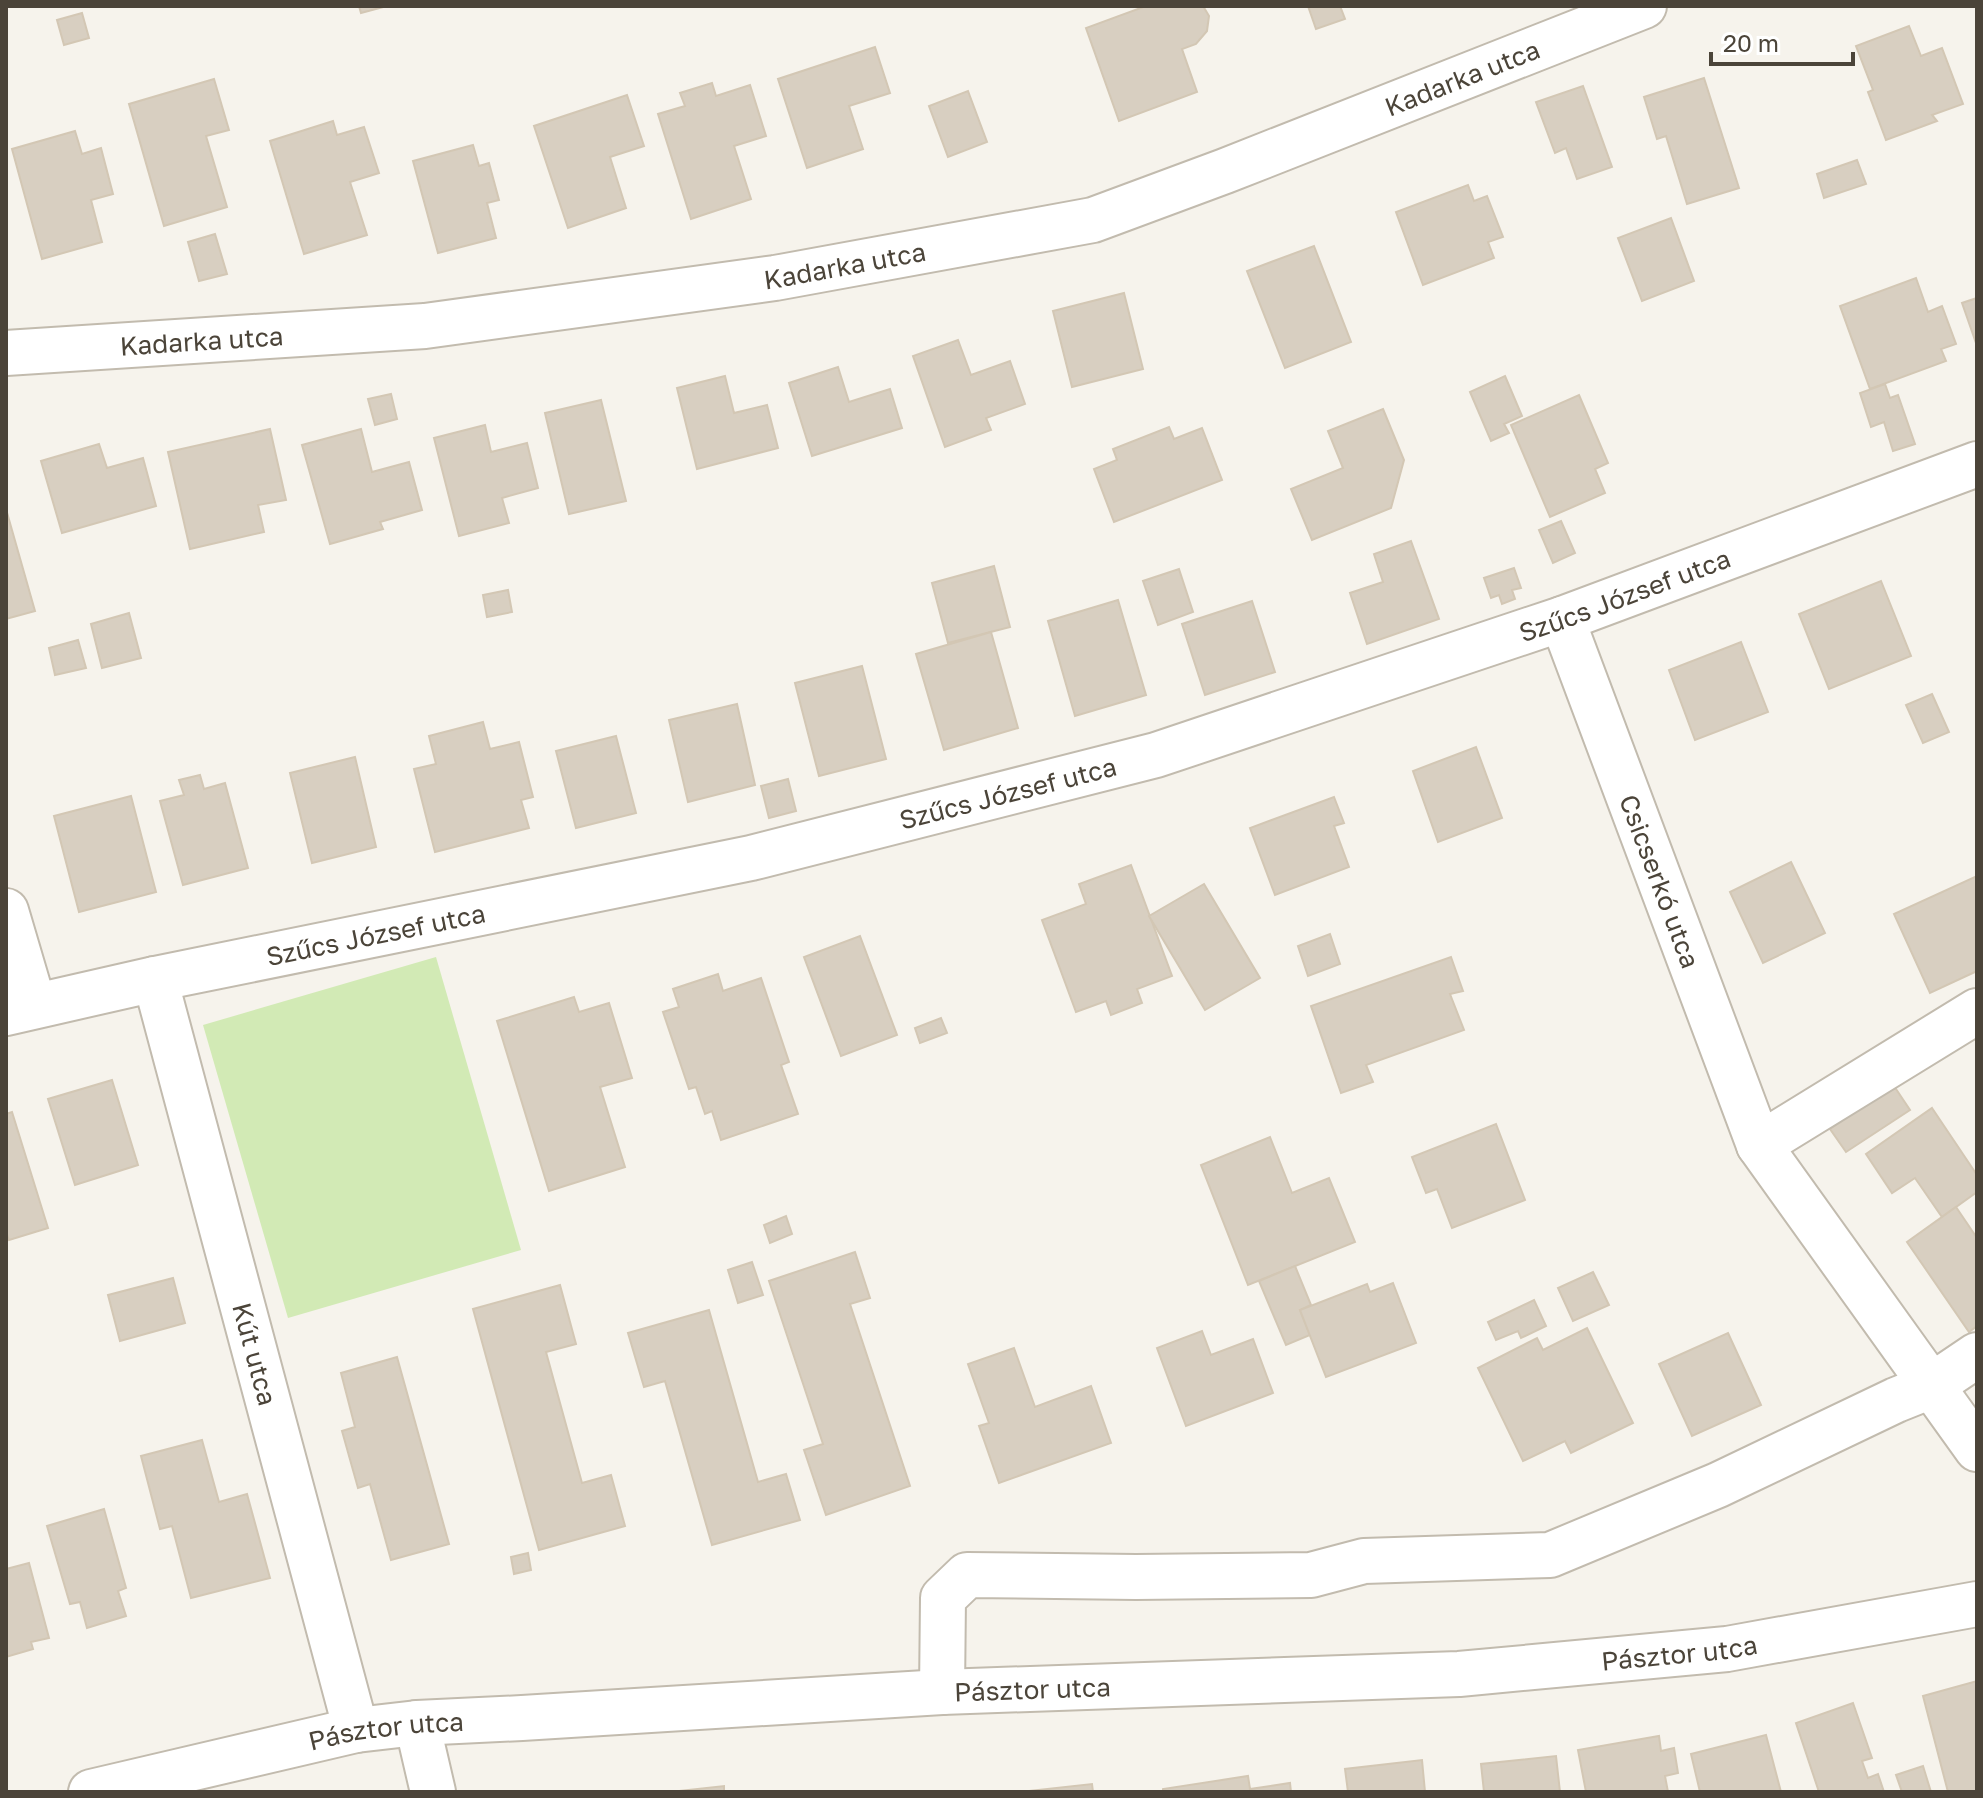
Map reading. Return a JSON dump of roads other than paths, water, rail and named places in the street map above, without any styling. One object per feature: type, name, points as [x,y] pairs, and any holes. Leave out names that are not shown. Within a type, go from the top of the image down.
[{"type":"street","name":"Kadarka utca","points":[[6,353],[425,326],[775,278],[1093,220],[1644,6]]},
{"type":"street","name":"Szűcs József utca","points":[[20,1009],[751,858],[1141,759],[1562,619],[1977,464]]},
{"type":"street","name":"Csicserkó utca","points":[[1562,619],[1759,1145],[1977,1449]]},
{"type":"street","points":[[6,911],[20,1009]]},
{"type":"street","name":"Kút utca","points":[[155,979],[356,1730]]},
{"type":"street","points":[[1759,1145],[1977,1011]]},
{"type":"street","points":[[942,1692],[943,1598],[967,1575],[1311,1575],[1364,1561],[1550,1555],[1718,1485],[1931,1386],[1977,1355]]},
{"type":"street","name":"Pásztor utca","points":[[91,1792],[356,1730],[417,1723],[942,1692],[1459,1674],[1727,1649],[1977,1604]]},
{"type":"street","points":[[417,1723],[433,1792]]}]
